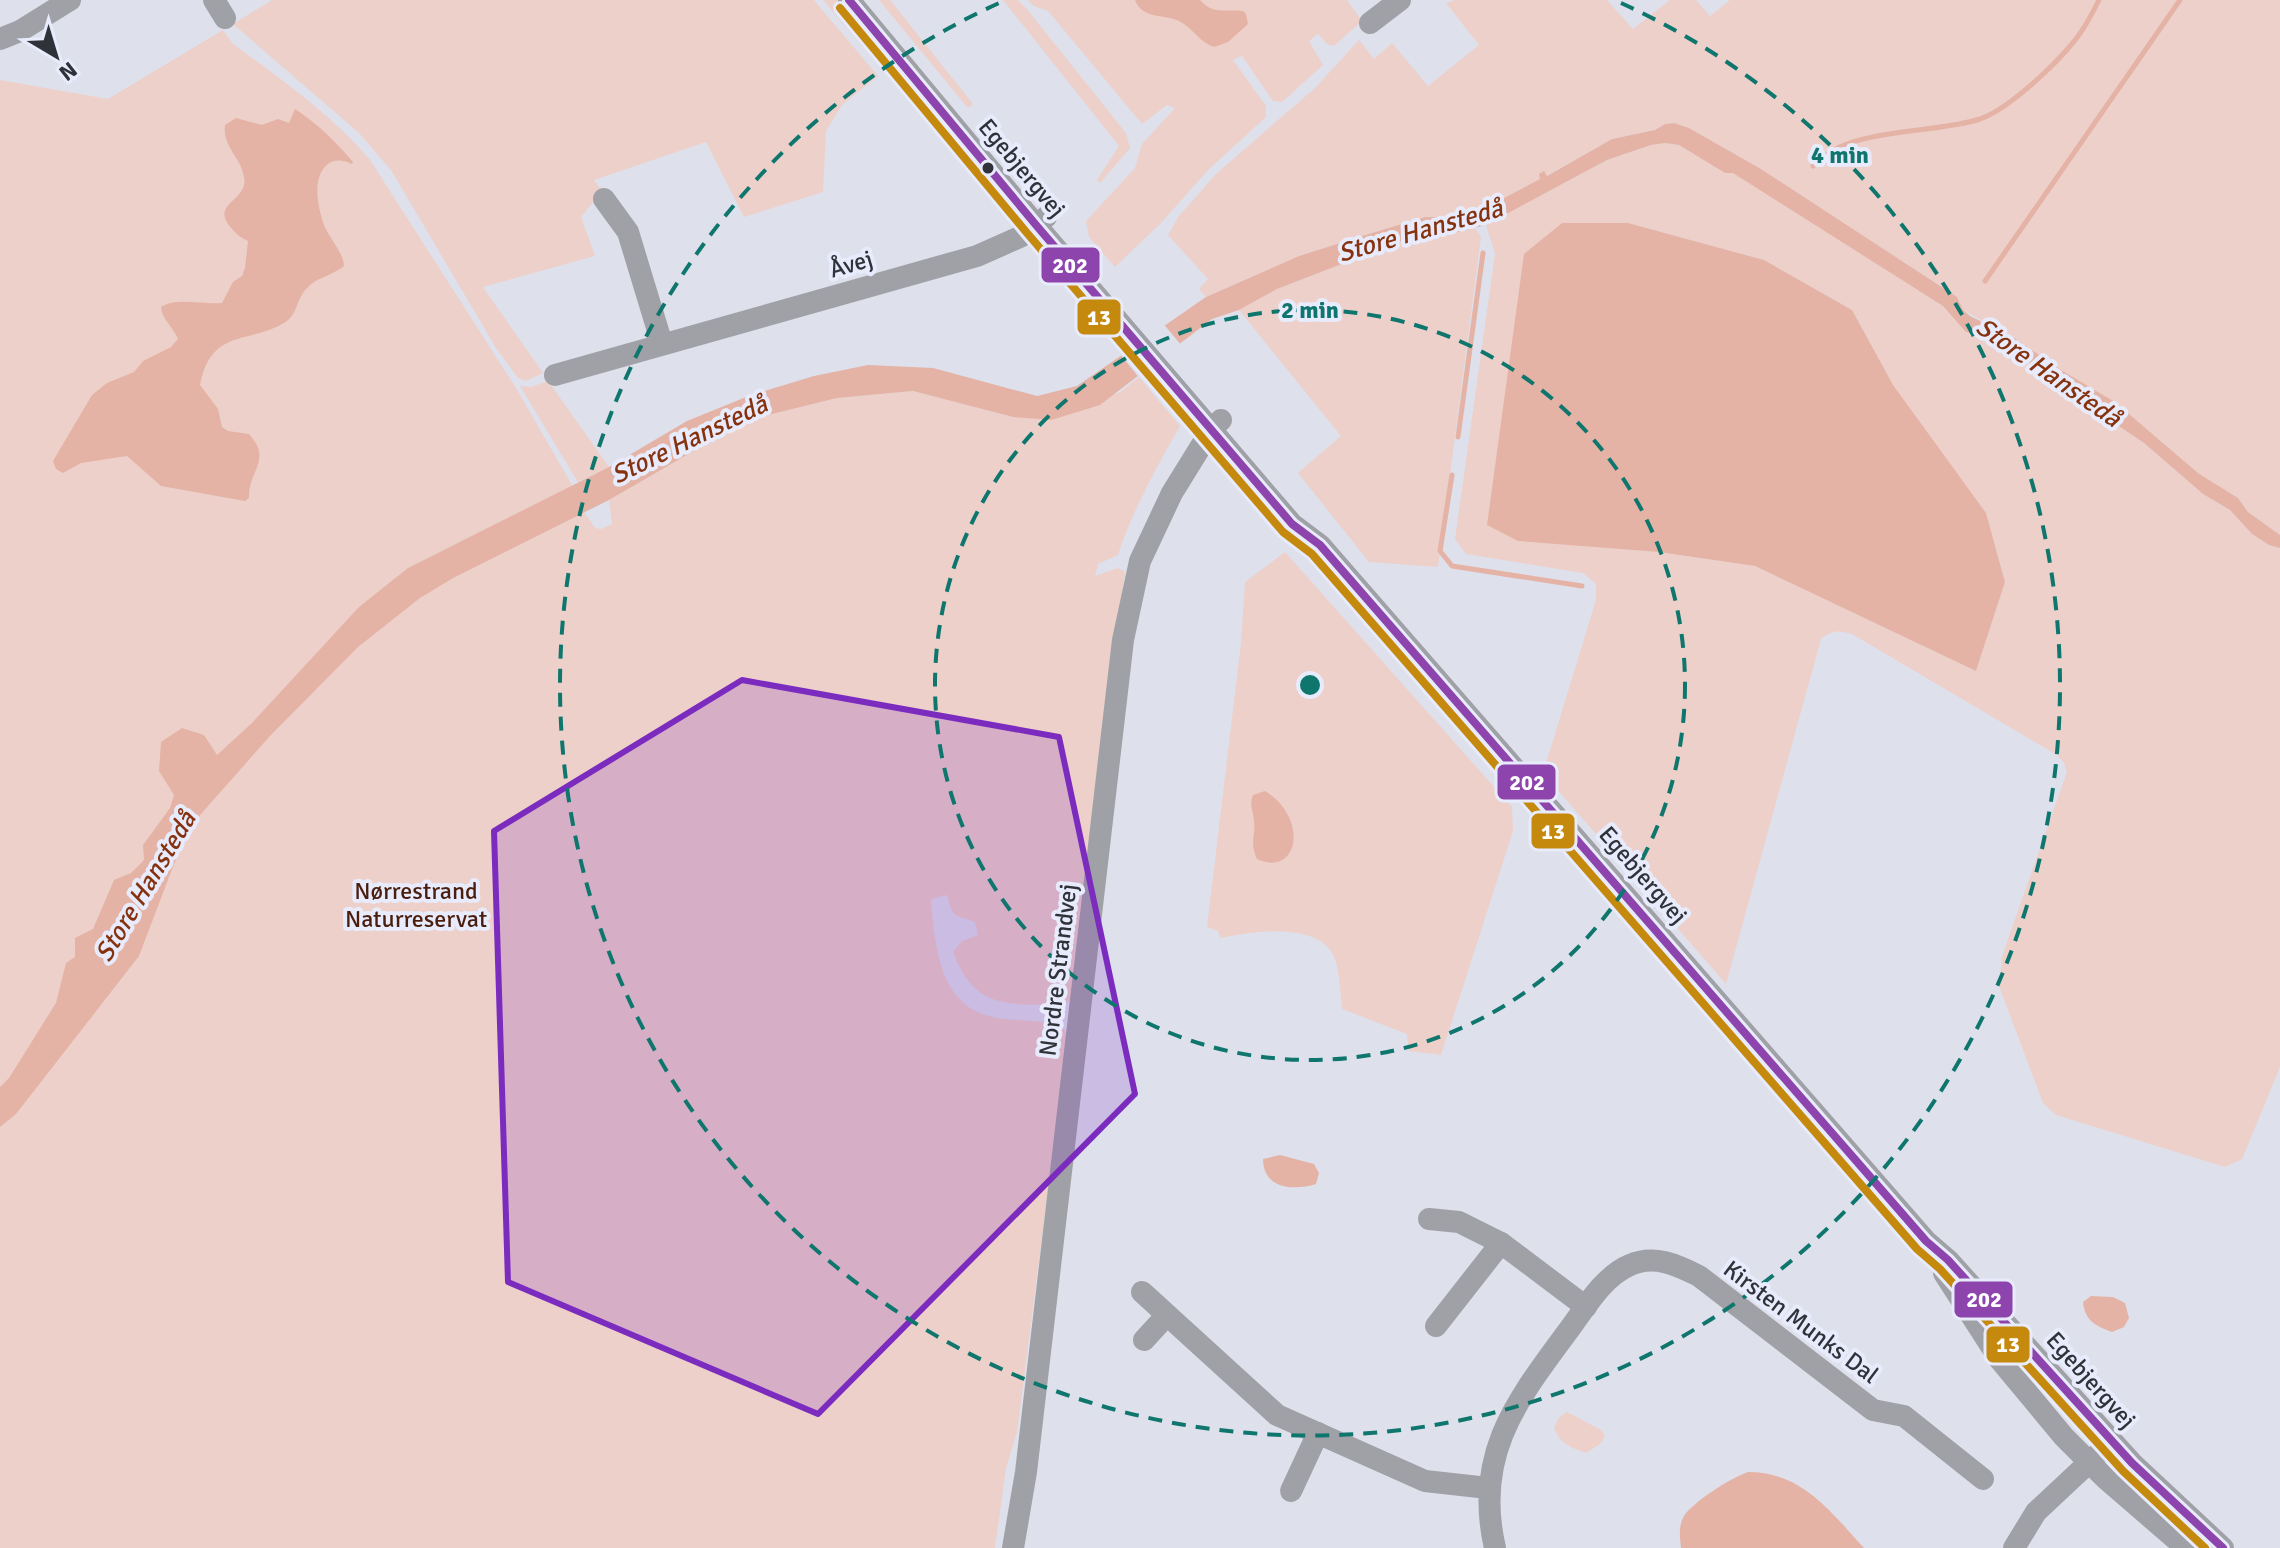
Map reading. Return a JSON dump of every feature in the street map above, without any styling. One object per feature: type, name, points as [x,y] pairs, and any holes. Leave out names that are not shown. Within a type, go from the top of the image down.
[{"type":"street","points":[[0,39],[20,31],[70,0]]},
{"type":"street","name":"Egebjergvej","points":[[849,0],[1216,425],[1292,524],[1320,545],[1926,1241],[1948,1260],[2111,1441],[2223,1548]]},
{"type":"street","name":"Egebjergvej","points":[[868,0],[1041,221]]},
{"type":"street","points":[[1370,23],[1400,0]]},
{"type":"street","points":[[604,199],[628,232],[662,344]]},
{"type":"street","name":"Åvej","points":[[555,375],[977,256],[1022,236],[1041,221]]},
{"type":"street","name":"Nordre Strandvej","points":[[1013,1548],[1026,1472],[1123,640],[1140,561],[1167,502],[1216,425]]},
{"type":"street","points":[[1429,1219],[1459,1222],[1501,1243],[1586,1307]]},
{"type":"street","name":"Egebjergvej","points":[[1926,1241],[2000,1360],[2088,1463],[2186,1548]]},
{"type":"street","points":[[1436,1326],[1501,1243]]},
{"type":"street","name":"Kirsten Munks Dal","points":[[1495,1548],[1488,1488],[1499,1438],[1516,1404],[1611,1277],[1630,1265],[1652,1260],[1673,1263],[1699,1276],[1873,1410],[1904,1416],[1983,1479]]},
{"type":"street","points":[[1142,1292],[1277,1415],[1425,1481],[1488,1488]]},
{"type":"street","points":[[1144,1340],[1167,1315]]},
{"type":"street","points":[[1291,1491],[1318,1433]]},
{"type":"street","points":[[2014,1548],[2036,1512],[2111,1441]]},
{"type":"street","points":[[2088,1463],[2098,1458],[2112,1461],[2209,1548]]},
{"type":"highlighted area","points":[[742,680],[1059,737],[1135,1094],[818,1414],[508,1282],[494,831]]},
{"type":"green space","points":[[272,0],[814,0],[878,76],[842,105],[826,131],[823,192],[744,217],[706,142],[594,180],[602,191],[581,217],[595,256],[483,287],[543,373],[526,381],[518,378],[496,348],[391,170],[359,133],[233,24]]},
{"type":"green space","points":[[823,0],[837,0],[893,67],[887,75]]},
{"type":"green space","points":[[879,0],[890,0],[973,104],[968,108]]},
{"type":"green space","points":[[1003,0],[1018,0],[1026,8],[1126,133],[1130,148],[1100,183],[1097,180],[1119,146]]},
{"type":"green space","points":[[1028,0],[1347,0],[1362,21],[1334,46],[1327,44],[1318,34],[1309,41],[1323,65],[1282,102],[1273,101],[1242,56],[1233,60],[1266,106],[1266,117],[1208,170],[1161,223],[1115,267],[1089,237],[1086,221],[1135,168],[1142,144],[1175,108],[1167,105],[1142,124],[1048,11]]},
{"type":"green space","points":[[1455,0],[1607,0],[1633,29],[1670,0],[1696,0],[1710,16],[1730,0],[2280,0],[2280,535],[2248,512],[2238,498],[2198,473],[2115,402],[2060,370],[2013,337],[1963,310],[1957,297],[1761,169],[1689,128],[1674,123],[1612,139],[1546,176],[1544,172],[1541,179],[1468,217],[1425,217],[1362,236],[1299,256],[1206,297],[1199,289],[1208,279],[1168,235],[1178,217],[1216,174],[1315,88],[1359,40],[1374,59],[1392,43],[1428,86],[1479,45],[1446,3]]},
{"type":"green space","name":"Nørrestrand Naturreservat","points":[[223,30],[233,44],[322,112],[370,160],[516,388],[572,485],[568,488],[595,528],[612,524],[609,500],[692,452],[756,418],[837,398],[913,391],[1013,417],[1119,393],[1139,377],[1180,426],[1138,505],[1118,555],[1098,564],[1095,576],[1118,568],[1125,572],[1073,996],[1064,1006],[1011,1003],[984,995],[972,986],[953,952],[962,941],[978,935],[975,922],[956,915],[947,895],[931,899],[943,970],[961,1000],[975,1011],[993,1017],[1061,1025],[1068,1035],[1017,1432],[1006,1468],[995,1548],[0,1548],[0,80],[108,99]]},
{"type":"green space","points":[[1651,145],[1679,145],[1725,173],[1733,172],[1943,306],[1965,331],[2023,358],[2043,375],[2144,443],[2203,494],[2230,510],[2252,534],[2280,548],[2280,1067],[2242,1159],[2225,1167],[2056,1115],[2043,1103],[1999,986],[2002,956],[2067,772],[2064,763],[2057,755],[1852,634],[1836,632],[1821,639],[1726,984],[1543,773],[1596,600],[1596,584],[1583,573],[1466,554],[1455,539],[1495,254],[1486,225],[1607,160]],"holes":[[[1628,223],[1764,260],[1852,310],[1892,385],[1986,513],[2005,582],[1976,671],[1755,566],[1659,552]]]},
{"type":"green space","points":[[1475,228],[1481,237],[1438,567],[1369,562],[1298,473],[1341,436],[1239,310],[1277,289],[1409,238]]},
{"type":"green space","points":[[548,381],[609,467],[578,482],[520,386],[531,387]]},
{"type":"green space","points":[[1285,552],[1512,807],[1513,831],[1441,1055],[1409,1051],[1407,1034],[1342,1009],[1335,959],[1328,947],[1316,938],[1266,932],[1220,938],[1218,931],[1207,927],[1241,643],[1245,582]]},
{"type":"green space","points":[[1567,1412],[1601,1430],[1605,1436],[1600,1444],[1586,1453],[1562,1441],[1554,1427]]},
{"type":"water","points":[[1135,0],[1200,0],[1215,10],[1243,11],[1248,24],[1228,42],[1214,47],[1179,21],[1143,10]]},
{"type":"water","points":[[295,109],[326,133],[353,162],[328,164],[319,177],[318,185],[318,202],[324,225],[344,266],[307,288],[289,320],[222,346],[205,367],[200,385],[218,409],[222,427],[249,434],[259,451],[249,498],[245,501],[161,486],[127,456],[81,463],[63,473],[56,469],[53,461],[92,395],[107,383],[134,372],[143,361],[171,347],[178,339],[161,307],[182,302],[222,303],[233,282],[242,276],[248,241],[233,230],[224,214],[241,192],[244,177],[226,139],[225,125],[236,118],[262,125],[278,119],[289,123]]},
{"type":"water","name":"Store Hanstedå","points":[[1674,123],[1689,128],[1761,169],[1957,297],[1970,316],[2013,337],[2115,402],[2198,473],[2238,498],[2248,512],[2280,535],[2280,548],[2252,534],[2230,510],[2203,494],[2144,443],[2043,375],[2023,358],[1965,331],[1943,306],[1733,173],[1725,173],[1679,145],[1651,145],[1607,160],[1486,225],[1451,234],[1443,232],[1409,238],[1277,289],[1239,310],[1212,319],[1100,405],[1051,420],[1013,417],[913,391],[837,398],[756,418],[609,500],[453,578],[420,598],[358,647],[270,736],[193,823],[139,956],[16,1114],[0,1127],[0,1087],[9,1078],[56,1003],[66,963],[75,957],[75,938],[93,929],[114,880],[131,873],[144,860],[143,845],[170,808],[174,795],[159,771],[161,742],[182,728],[204,735],[217,755],[252,723],[359,607],[408,568],[609,467],[687,421],[751,395],[814,376],[868,365],[933,368],[1037,396],[1077,386],[1206,297],[1299,256],[1425,217],[1468,217],[1540,179],[1539,174],[1544,171],[1547,176],[1612,139]]},
{"type":"water","points":[[1562,223],[1628,223],[1764,260],[1852,310],[1893,385],[1986,513],[2005,582],[1976,671],[1755,566],[1659,552],[1518,541],[1487,525],[1524,254]]},
{"type":"water","points":[[1265,791],[1279,802],[1293,829],[1290,853],[1282,860],[1271,863],[1257,859],[1253,847],[1252,799],[1253,795]]},
{"type":"water","points":[[1280,1155],[1314,1164],[1319,1173],[1316,1184],[1290,1187],[1274,1182],[1264,1169],[1263,1159]]},
{"type":"water","points":[[2091,1296],[2113,1297],[2125,1303],[2129,1318],[2124,1327],[2112,1332],[2092,1322],[2083,1302]]},
{"type":"water","points":[[1748,1472],[1767,1474],[1799,1486],[1827,1508],[1864,1548],[1681,1548],[1681,1524],[1689,1510],[1713,1491]]},
{"type":"pier","points":[[1161,321],[1182,346],[1141,380],[1119,353]]},
{"type":"waterway","points":[[1813,166],[1828,153],[1847,144],[1960,124],[1993,113],[2021,93],[2062,55],[2081,32],[2099,0]]},
{"type":"waterway","points":[[1985,281],[2180,0]]},
{"type":"waterway","points":[[1458,437],[1483,253]]},
{"type":"waterway","points":[[1452,475],[1440,551],[1452,566],[1582,586]]},
{"type":"transit line","name":"202","points":[[849,0],[1036,225],[1292,524],[1320,545],[1926,1241],[1948,1260],[2132,1463],[2223,1548]]},
{"type":"transit line","name":"13","points":[[840,8],[1027,233],[1283,532],[1312,554],[1917,1249],[1940,1269],[2123,1471],[2205,1548]]}]
